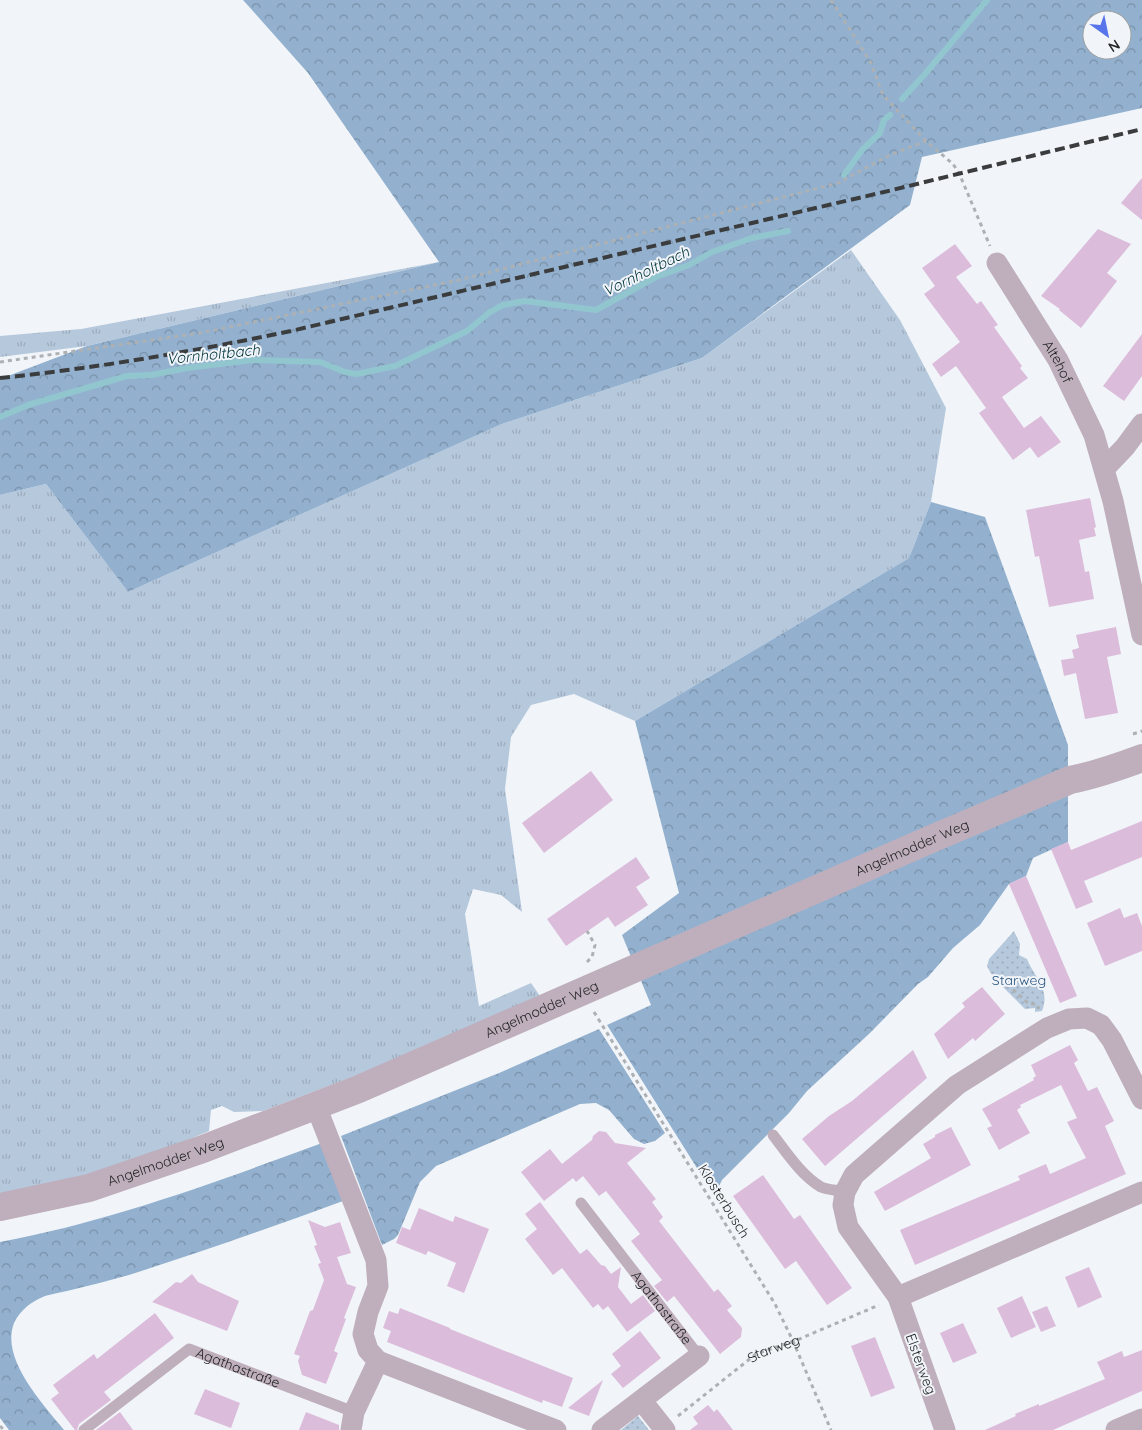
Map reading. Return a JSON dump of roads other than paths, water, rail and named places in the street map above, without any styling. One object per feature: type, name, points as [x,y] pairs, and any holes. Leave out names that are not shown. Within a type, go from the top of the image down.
[{"type":"street","name":"Altehof","points":[[997,263],[1058,360],[1094,435],[1105,468],[1142,634]]},
{"type":"street","points":[[1105,468],[1125,447],[1142,424]]},
{"type":"street","name":"Angelmodder Weg","points":[[1070,780],[1085,767],[1106,755],[1142,742]]},
{"type":"street","name":"Angelmodder Weg","points":[[0,1207],[89,1188],[203,1149],[359,1090],[584,979],[929,840],[1070,780],[1096,774],[1142,758]]},
{"type":"street","points":[[1142,1099],[1112,1040],[1101,1025],[1087,1018],[1069,1019],[1047,1028],[956,1084],[854,1175],[845,1192],[843,1205],[848,1227],[898,1297],[1142,1192]]},
{"type":"street","points":[[316,1106],[376,1260],[378,1286],[368,1312],[363,1334],[368,1350],[378,1361],[556,1430]]},
{"type":"street","name":"Elsterweg","points":[[898,1297],[945,1430]]},
{"type":"street","name":"Agathastraße","points":[[602,1430],[699,1356]]},
{"type":"street","name":"Agathastraße","points":[[352,1421],[378,1361]]},
{"type":"street","points":[[642,1401],[664,1429]]},
{"type":"street","points":[[1116,1430],[1142,1419]]},
{"type":"lane","points":[[773,1134],[809,1178],[823,1188],[845,1192]]},
{"type":"lane","name":"Agathastraße","points":[[581,1204],[699,1356]]},
{"type":"lane","name":"Agathastraße","points":[[84,1430],[189,1349],[352,1421]]},
{"type":"waterway","name":"Vornholtbach","points":[[902,99],[987,0]]},
{"type":"waterway","name":"Vornholtbach","points":[[844,175],[862,150],[880,133],[884,120],[890,115]]},
{"type":"waterway","name":"Vornholtbach","points":[[0,417],[28,405],[127,376],[151,375],[187,368],[253,360],[320,362],[345,372],[357,374],[395,366],[467,331],[490,312],[503,305],[525,301],[596,310],[656,277],[689,265],[712,252],[752,238],[788,231]]},
{"type":"railway","points":[[0,378],[146,358],[291,331],[884,192],[1142,129]]},
{"type":"park label","name":"Starweg","points":[[1019,980]]}]
